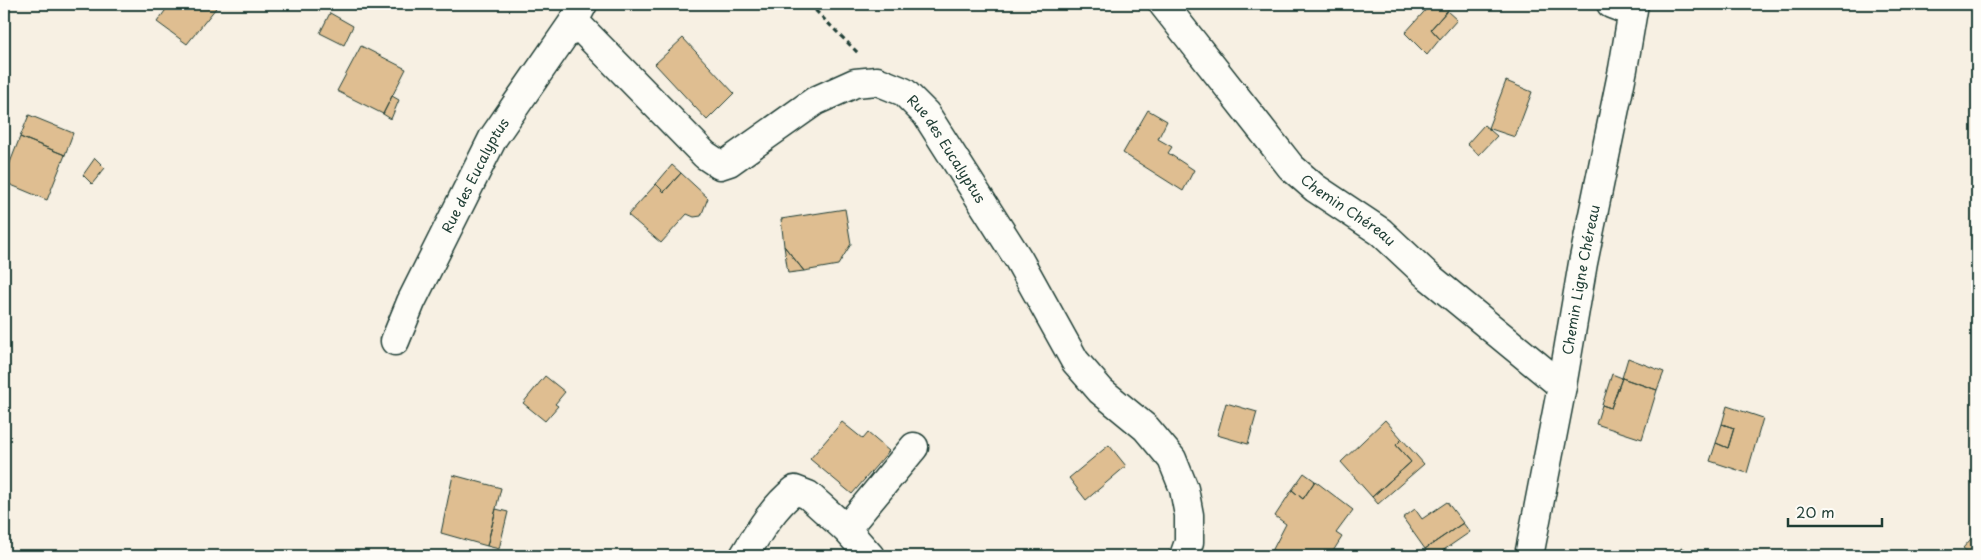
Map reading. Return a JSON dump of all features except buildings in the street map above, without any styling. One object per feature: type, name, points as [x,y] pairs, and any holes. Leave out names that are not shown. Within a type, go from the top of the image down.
[{"type":"street","name":"Chemin Chéreau","points":[[1163,4],[1291,167],[1315,188],[1381,232],[1428,276],[1562,386]]},
{"type":"street","name":"Chemin Ligne Chéreau","points":[[1529,556],[1562,386],[1583,263],[1621,79],[1626,7]]},
{"type":"street","name":"Rue des Eucalyptus","points":[[395,341],[411,302],[493,138],[579,12],[705,155],[720,165],[729,162],[815,102],[856,83],[877,81],[904,92],[926,114],[1019,260],[1076,361],[1101,391],[1146,428],[1172,459],[1184,489],[1189,515],[1189,542],[1184,556]]},
{"type":"street","points":[[846,530],[914,447]]},
{"type":"street","points":[[744,556],[758,533],[785,498],[795,490],[808,495],[846,530],[870,556]]},
{"type":"path","points":[[809,4],[860,55],[877,81]]}]
